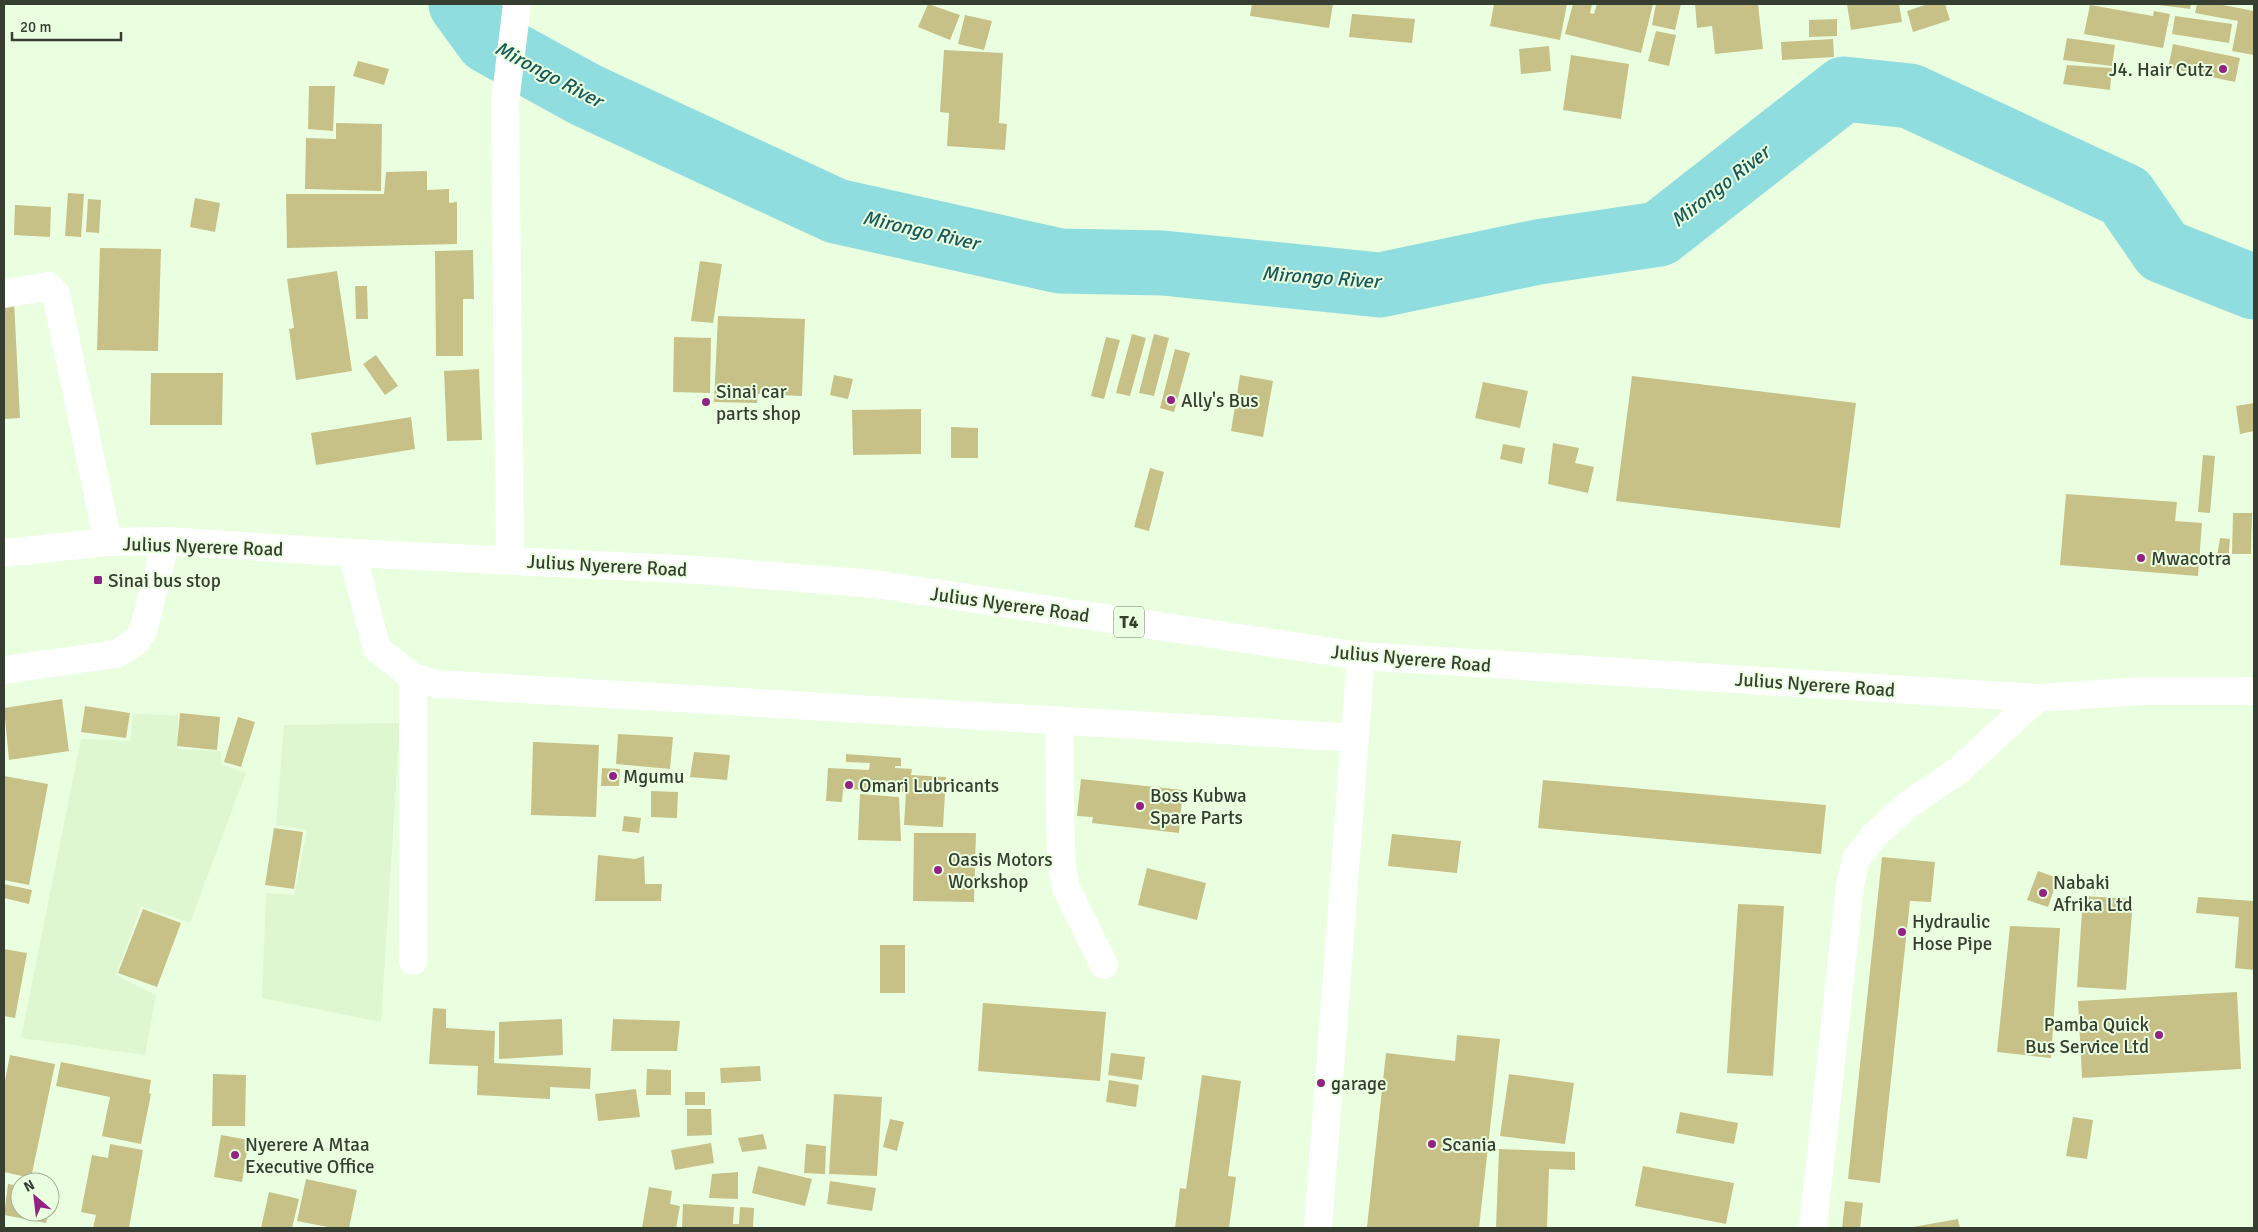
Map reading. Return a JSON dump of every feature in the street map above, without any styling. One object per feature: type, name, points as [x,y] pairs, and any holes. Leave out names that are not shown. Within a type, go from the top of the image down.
[{"type":"main road","points":[[510,561],[505,103],[517,4]]},
{"type":"main road","points":[[4,294],[48,286],[56,294],[108,542]]},
{"type":"main road","points":[[4,670],[116,654],[134,643],[143,631],[166,541]]},
{"type":"main road","name":"Julius Nyerere Road","points":[[4,553],[108,542],[166,541],[352,553],[699,570],[874,584],[1361,656],[2037,698],[2142,691],[2254,691]]},
{"type":"main road","points":[[352,553],[377,649],[413,677],[436,684],[1355,738]]},
{"type":"main road","points":[[1318,1228],[1361,656]]},
{"type":"main road","points":[[413,677],[413,961]]},
{"type":"main road","points":[[1813,1228],[1850,885],[1856,859],[1873,837],[1905,807],[1959,770],[2037,698]]},
{"type":"main road","points":[[1059,720],[1061,861],[1066,888],[1104,965]]},
{"type":"shaded area","points":[[133,714],[178,715],[178,749],[221,751],[221,764],[246,773],[190,923],[141,906],[116,975],[156,995],[145,1055],[21,1038],[81,739],[130,741]]},
{"type":"shaded area","points":[[400,723],[381,1022],[262,998],[266,893],[294,895],[307,830],[276,825],[284,725]]},
{"type":"building","points":[[928,4],[960,15],[950,40],[918,27]]},
{"type":"building","points":[[1252,4],[1333,4],[1329,28],[1250,16]]},
{"type":"building","points":[[1494,4],[1567,4],[1560,40],[1490,26]]},
{"type":"building","points":[[1573,4],[1592,4],[1590,13],[1594,14],[1597,4],[1653,4],[1641,53],[1565,34]]},
{"type":"building","points":[[1656,4],[1681,4],[1675,30],[1652,25]]},
{"type":"building","points":[[1695,4],[1758,4],[1763,49],[1715,54],[1712,26],[1697,28]]},
{"type":"building","points":[[1847,4],[1899,4],[1902,22],[1851,30]]},
{"type":"building","points":[[1928,4],[1945,4],[1950,20],[1913,32],[1907,11]]},
{"type":"building","points":[[2151,4],[2191,4],[2190,9]]},
{"type":"building","points":[[2197,4],[2218,4],[2254,11],[2254,55],[2232,51],[2238,21],[2195,13]]},
{"type":"building","points":[[2090,5],[2153,16],[2154,11],[2170,14],[2163,48],[2084,34]]},
{"type":"building","points":[[1352,14],[1415,19],[1412,43],[1349,37]]},
{"type":"building","points":[[965,15],[992,21],[984,50],[958,44]]},
{"type":"building","points":[[2175,16],[2232,24],[2229,43],[2172,34]]},
{"type":"building","points":[[1837,19],[1837,36],[1809,37],[1809,20]]},
{"type":"building","points":[[1656,31],[1676,35],[1669,66],[1648,61]]},
{"type":"building","points":[[2067,38],[2115,45],[2112,66],[2063,60]]},
{"type":"building","points":[[1833,39],[1834,57],[1782,60],[1781,42]]},
{"type":"building","points":[[2173,44],[2240,58],[2235,82],[2168,68]]},
{"type":"building","points":[[1549,46],[1551,71],[1521,74],[1519,49]]},
{"type":"building","points":[[944,50],[1003,53],[999,123],[1007,124],[1005,150],[947,146],[949,113],[940,112]]},
{"type":"building","points":[[1571,55],[1629,64],[1621,119],[1563,110]]},
{"type":"building","points":[[358,61],[389,69],[384,85],[353,76]]},
{"type":"building","points":[[2067,65],[2112,68],[2110,90],[2063,84]]},
{"type":"building","points":[[309,86],[335,86],[333,131],[308,129]]},
{"type":"building","points":[[336,123],[382,124],[381,191],[305,189],[306,138],[336,139]]},
{"type":"building","points":[[427,171],[427,190],[449,189],[449,203],[457,202],[457,244],[287,248],[286,194],[384,194],[386,172]]},
{"type":"building","points":[[68,193],[84,194],[81,237],[65,236]]},
{"type":"building","points":[[195,198],[220,203],[215,232],[190,227]]},
{"type":"building","points":[[88,199],[101,200],[99,233],[86,232]]},
{"type":"building","points":[[15,205],[51,207],[50,237],[14,235]]},
{"type":"building","points":[[100,248],[161,249],[158,351],[97,350]]},
{"type":"building","points":[[473,250],[474,299],[463,299],[463,356],[436,356],[435,251]]},
{"type":"building","points":[[700,261],[722,264],[713,323],[691,321]]},
{"type":"building","points":[[337,271],[352,371],[296,380],[289,329],[294,328],[287,279]]},
{"type":"building","points":[[355,286],[367,286],[368,319],[356,319]]},
{"type":"building","points":[[14,301],[20,418],[4,419],[4,302]]},
{"type":"building","points":[[718,316],[805,319],[802,396],[758,394],[757,403],[714,402]]},
{"type":"building","points":[[1132,334],[1146,338],[1130,396],[1116,393]]},
{"type":"building","points":[[1154,334],[1169,338],[1154,396],[1139,393]]},
{"type":"building","points":[[674,337],[711,338],[710,393],[673,392]]},
{"type":"building","points":[[1106,337],[1120,340],[1104,399],[1091,396]]},
{"type":"building","points":[[1175,349],[1190,353],[1174,412],[1160,408]]},
{"type":"building","points":[[376,355],[398,386],[385,395],[363,364]]},
{"type":"building","points":[[479,369],[482,440],[447,441],[444,371]]},
{"type":"building","points":[[151,373],[223,373],[222,425],[150,425]]},
{"type":"building","points":[[834,375],[853,379],[848,399],[830,395]]},
{"type":"building","points":[[1240,375],[1273,381],[1263,437],[1231,431]]},
{"type":"building","points":[[1632,376],[1856,403],[1840,528],[1616,501]]},
{"type":"building","points":[[1483,382],[1528,391],[1520,428],[1475,418]]},
{"type":"building","points":[[2254,403],[2254,431],[2240,434],[2236,406]]},
{"type":"building","points":[[921,409],[921,454],[853,455],[852,410]]},
{"type":"building","points":[[411,417],[415,449],[316,465],[311,433]]},
{"type":"building","points":[[951,427],[978,428],[978,458],[951,458]]},
{"type":"building","points":[[1553,443],[1579,448],[1575,463],[1594,467],[1588,493],[1548,484]]},
{"type":"building","points":[[1503,444],[1525,448],[1522,464],[1500,459]]},
{"type":"building","points":[[2203,455],[2215,456],[2210,513],[2198,512]]},
{"type":"building","points":[[1150,468],[1164,472],[1149,531],[1134,527]]},
{"type":"building","points":[[2066,494],[2177,502],[2175,521],[2202,523],[2198,576],[2060,565]]},
{"type":"building","points":[[2233,513],[2252,513],[2251,554],[2232,554]]},
{"type":"building","points":[[2220,538],[2230,539],[2228,563],[2216,562]]},
{"type":"building","points":[[62,699],[69,751],[9,760],[4,708]]},
{"type":"building","points":[[85,706],[130,713],[126,738],[81,732]]},
{"type":"building","points":[[180,713],[220,717],[217,750],[177,746]]},
{"type":"building","points":[[238,717],[255,722],[241,767],[224,762]]},
{"type":"building","points":[[618,734],[673,737],[670,769],[616,764]]},
{"type":"building","points":[[533,742],[599,745],[596,817],[531,815]]},
{"type":"building","points":[[694,752],[730,755],[727,780],[690,777]]},
{"type":"building","points":[[846,754],[901,758],[901,766],[895,766],[895,768],[912,769],[911,775],[946,777],[943,827],[904,825],[906,792],[843,789],[842,802],[826,801],[828,768],[869,770],[870,763],[846,762]]},
{"type":"building","points":[[602,768],[620,769],[619,786],[601,786]]},
{"type":"building","points":[[665,772],[665,783],[647,783],[647,773]]},
{"type":"building","points":[[4,776],[48,784],[29,885],[4,880]]},
{"type":"building","points":[[1081,779],[1183,790],[1179,833],[1092,823],[1093,817],[1077,816]]},
{"type":"building","points":[[1543,780],[1826,805],[1821,854],[1538,828]]},
{"type":"building","points":[[651,791],[678,792],[677,818],[651,817]]},
{"type":"building","points":[[860,794],[899,797],[901,841],[858,840]]},
{"type":"building","points":[[624,816],[641,818],[639,833],[622,831]]},
{"type":"building","points":[[274,828],[303,832],[294,889],[265,885]]},
{"type":"building","points":[[914,833],[976,833],[974,902],[913,901]]},
{"type":"building","points":[[1392,834],[1461,841],[1457,873],[1388,866]]},
{"type":"building","points":[[598,855],[635,859],[644,856],[645,884],[662,884],[661,901],[595,901]]},
{"type":"building","points":[[1882,857],[1935,862],[1931,902],[1910,901],[1880,1183],[1848,1179]]},
{"type":"building","points":[[1147,868],[1206,883],[1197,920],[1138,905]]},
{"type":"building","points":[[2038,871],[2058,878],[2048,907],[2027,900]]},
{"type":"building","points":[[4,884],[32,890],[29,904],[4,898]]},
{"type":"building","points":[[2083,896],[2133,899],[2126,990],[2077,987]]},
{"type":"building","points":[[2198,897],[2254,901],[2254,970],[2235,968],[2239,917],[2196,913]]},
{"type":"building","points":[[1738,904],[1784,906],[1773,1076],[1727,1073]]},
{"type":"building","points":[[143,909],[181,923],[157,987],[118,973]]},
{"type":"building","points":[[2010,926],[2060,928],[2051,1058],[1997,1052]]},
{"type":"building","points":[[880,945],[905,945],[905,993],[880,993]]},
{"type":"building","points":[[4,949],[27,953],[15,1018],[4,1016]]},
{"type":"building","name":"Pamba Quick Bus Service Ltd","points":[[2237,992],[2241,1069],[2082,1078],[2078,1001]]},
{"type":"building","points":[[983,1003],[1106,1012],[1100,1081],[978,1071]]},
{"type":"building","points":[[433,1008],[446,1009],[446,1028],[495,1031],[494,1063],[591,1068],[590,1089],[550,1087],[550,1099],[477,1095],[478,1066],[429,1064]]},
{"type":"building","points":[[562,1019],[563,1055],[499,1059],[499,1022]]},
{"type":"building","points":[[613,1019],[680,1021],[677,1051],[611,1051]]},
{"type":"building","name":"Scania","points":[[1457,1035],[1500,1039],[1479,1228],[1367,1227],[1386,1053],[1455,1061]]},
{"type":"building","points":[[1111,1053],[1145,1057],[1142,1080],[1108,1075]]},
{"type":"building","points":[[10,1055],[55,1064],[32,1172],[4,1172],[4,1086]]},
{"type":"building","points":[[61,1062],[151,1080],[149,1093],[151,1094],[141,1144],[102,1136],[110,1097],[56,1086]]},
{"type":"building","points":[[760,1066],[761,1081],[721,1083],[720,1068]]},
{"type":"building","points":[[647,1069],[671,1070],[671,1095],[646,1095]]},
{"type":"building","name":"Nyerere A Mtaa Executive Office","points":[[213,1074],[246,1075],[245,1126],[212,1126]]},
{"type":"building","points":[[1509,1074],[1574,1083],[1565,1144],[1500,1136]]},
{"type":"building","points":[[1202,1075],[1241,1081],[1228,1176],[1236,1177],[1229,1228],[1175,1228],[1180,1188],[1186,1189]]},
{"type":"building","points":[[1109,1080],[1139,1085],[1136,1107],[1106,1102]]},
{"type":"building","points":[[636,1089],[640,1117],[598,1121],[595,1094]]},
{"type":"building","points":[[685,1092],[705,1092],[705,1105],[685,1105]]},
{"type":"building","points":[[834,1094],[882,1097],[877,1176],[829,1174]]},
{"type":"building","points":[[687,1109],[711,1109],[712,1135],[687,1136]]},
{"type":"building","points":[[1680,1112],[1738,1123],[1734,1144],[1676,1133]]},
{"type":"building","points":[[2073,1117],[2093,1120],[2087,1159],[2066,1156]]},
{"type":"building","points":[[890,1119],[904,1122],[897,1151],[883,1147]]},
{"type":"building","points":[[763,1134],[767,1149],[742,1152],[738,1138]]},
{"type":"building","name":"Nyerere A Mtaa Executive Office","points":[[221,1135],[249,1140],[242,1182],[214,1177]]},
{"type":"building","points":[[711,1143],[714,1163],[675,1170],[671,1150]]},
{"type":"building","points":[[110,1144],[143,1150],[129,1228],[93,1228],[96,1215],[81,1212],[92,1155],[108,1158]]},
{"type":"building","points":[[806,1144],[826,1146],[825,1174],[804,1173]]},
{"type":"building","points":[[1499,1149],[1575,1152],[1575,1170],[1549,1169],[1547,1228],[1496,1228]]},
{"type":"building","points":[[758,1166],[812,1179],[805,1206],[752,1193]]},
{"type":"building","points":[[1643,1166],[1734,1183],[1726,1224],[1635,1206]]},
{"type":"building","points":[[738,1172],[738,1199],[709,1198],[712,1174]]},
{"type":"building","points":[[306,1179],[357,1190],[349,1228],[333,1228],[297,1221]]},
{"type":"building","points":[[830,1181],[876,1188],[872,1211],[827,1204]]},
{"type":"building","points":[[8,1184],[10,1184],[10,1216],[4,1215]]},
{"type":"building","points":[[649,1187],[672,1191],[670,1204],[680,1206],[676,1228],[642,1228]]},
{"type":"building","points":[[269,1192],[299,1199],[292,1228],[261,1228]]},
{"type":"building","points":[[1845,1201],[1863,1203],[1860,1228],[1842,1228]]},
{"type":"building","points":[[683,1204],[734,1207],[733,1224],[739,1224],[740,1207],[754,1208],[753,1228],[682,1228]]},
{"type":"building","points":[[1958,1219],[1960,1228],[1913,1228],[1913,1227]]},
{"type":"waterway","name":"Mirongo River","points":[[461,4],[488,41],[586,95],[836,211],[1060,261],[1163,263],[1380,285],[1538,252],[1659,234],[1844,89],[1910,96],[2125,196],[2163,251],[2254,287]]},
{"type":"place","name":"J4. Hair Cutz","points":[[2223,69]]},
{"type":"place","name":"Ally's Bus","points":[[1171,400]]},
{"type":"place","name":"Sinai car parts shop","points":[[706,402]]},
{"type":"place","name":"Mwacotra","points":[[2141,558]]},
{"type":"place","name":"Sinai bus stop","points":[[98,580]]},
{"type":"place","name":"Mgumu","points":[[613,776]]},
{"type":"place","name":"Omari Lubricants","points":[[849,785]]},
{"type":"place","name":"Boss Kubwa Spare Parts","points":[[1140,806]]},
{"type":"place","name":"Oasis Motors Workshop","points":[[938,870]]},
{"type":"place","name":"Nabaki Afrika Ltd","points":[[2043,893]]},
{"type":"place","name":"Hydraulic Hose Pipe","points":[[1902,932]]},
{"type":"place","name":"Pamba Quick Bus Service Ltd","points":[[2159,1035]]},
{"type":"place","name":"garage","points":[[1321,1083]]},
{"type":"place","name":"Scania","points":[[1432,1144]]},
{"type":"place","name":"Nyerere A Mtaa Executive Office","points":[[235,1155]]}]
